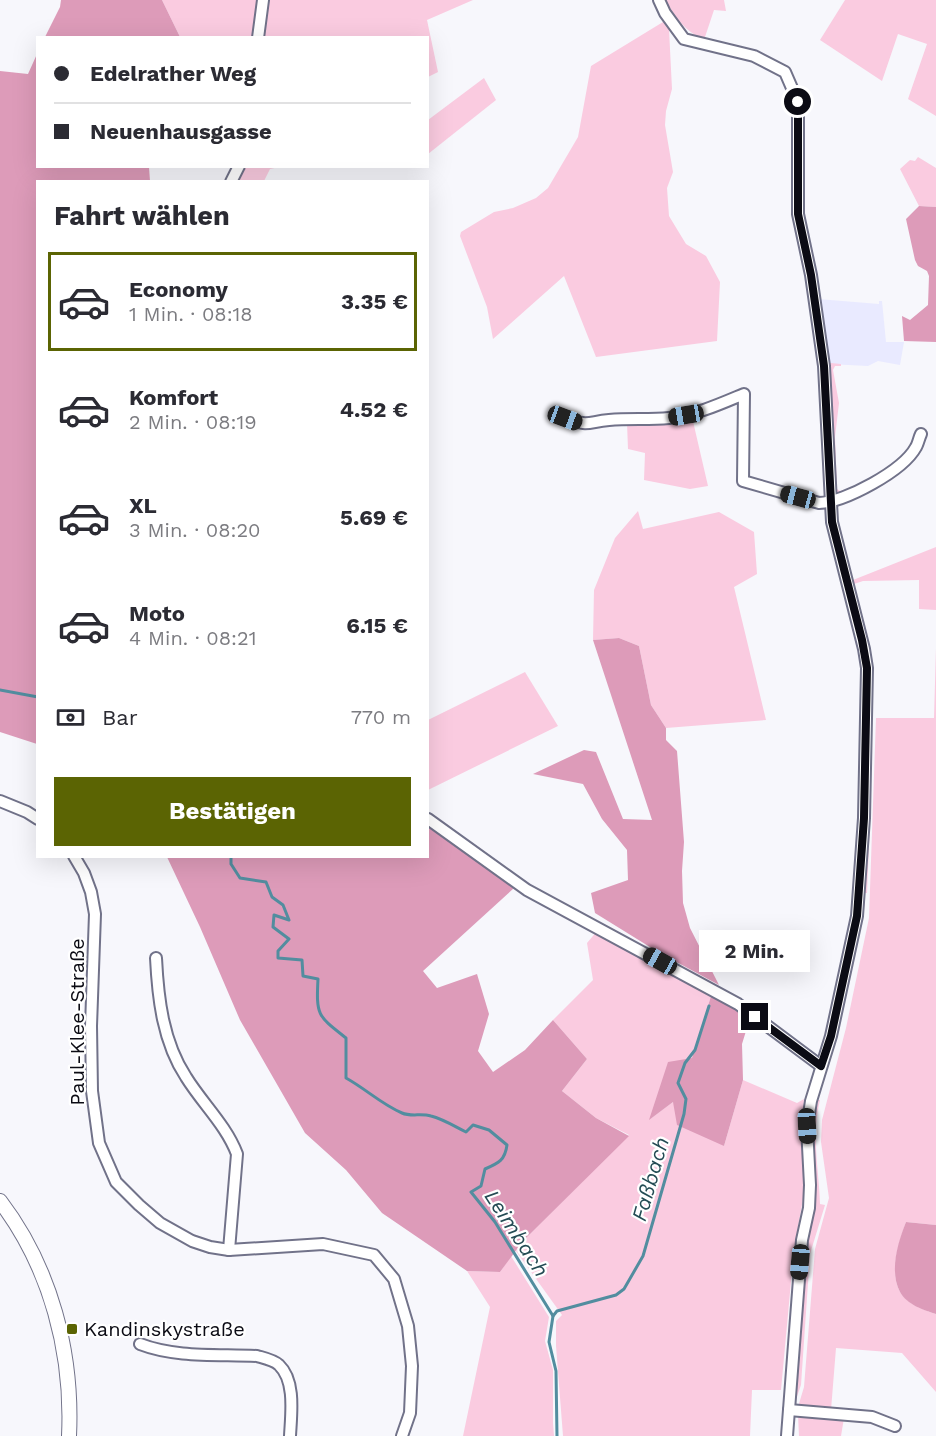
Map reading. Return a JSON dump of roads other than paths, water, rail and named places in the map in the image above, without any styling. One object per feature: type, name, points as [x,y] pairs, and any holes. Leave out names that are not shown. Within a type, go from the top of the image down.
[{"type":"street","points":[[258,36],[263,0]]},
{"type":"street","points":[[659,0],[665,13],[684,39],[754,56],[785,72],[798,102],[798,214],[811,275],[824,366],[832,522],[867,668],[864,818],[857,916],[831,1036],[811,1101],[807,1126],[809,1208],[802,1240],[787,1436]]},
{"type":"street","points":[[565,418],[589,424],[608,420],[670,418],[703,411],[744,394],[743,481],[819,503],[830,502],[879,481],[915,449],[921,434]]},
{"type":"street","points":[[0,801],[36,818]]},
{"type":"street","points":[[429,820],[527,890],[738,1004],[821,1066]]},
{"type":"street","name":"Paul-Klee-Straße","points":[[75,858],[91,892],[95,914],[91,1026],[92,1091],[99,1143],[116,1182],[160,1223],[192,1241],[229,1250],[323,1244],[374,1255],[394,1279],[408,1326],[412,1366],[410,1413],[402,1436]]},
{"type":"street","points":[[156,958],[169,1046],[187,1079],[232,1141],[237,1154],[229,1250]]},
{"type":"street","points":[[0,1201],[38,1264],[53,1304],[68,1378],[69,1436]]},
{"type":"street","points":[[140,1344],[153,1349],[181,1353],[257,1356],[267,1358],[279,1365],[290,1384],[290,1436]]},
{"type":"street","points":[[789,1410],[872,1417],[895,1426]]},
{"type":"waterway","name":"Leimbach","points":[[0,690],[36,697]]},
{"type":"waterway","name":"Leimbach","points":[[231,858],[231,864],[240,878],[266,882],[272,897],[283,905],[289,920],[274,915],[273,927],[289,939],[278,951],[278,958],[302,960],[303,976],[318,979],[318,1001],[321,1014],[346,1038],[346,1078],[402,1113],[435,1117],[466,1132],[473,1125],[489,1130],[507,1145],[503,1158],[485,1169],[481,1186],[471,1192],[495,1222],[553,1316],[549,1342],[556,1371],[557,1436]]},
{"type":"waterway","name":"Faßbach","points":[[553,1316],[557,1311],[616,1295],[624,1289],[643,1256],[684,1114],[686,1099],[678,1083],[685,1063],[695,1050],[709,1006]]},
{"type":"place","name":"Kandinskystraße","points":[[72,1329]]}]
